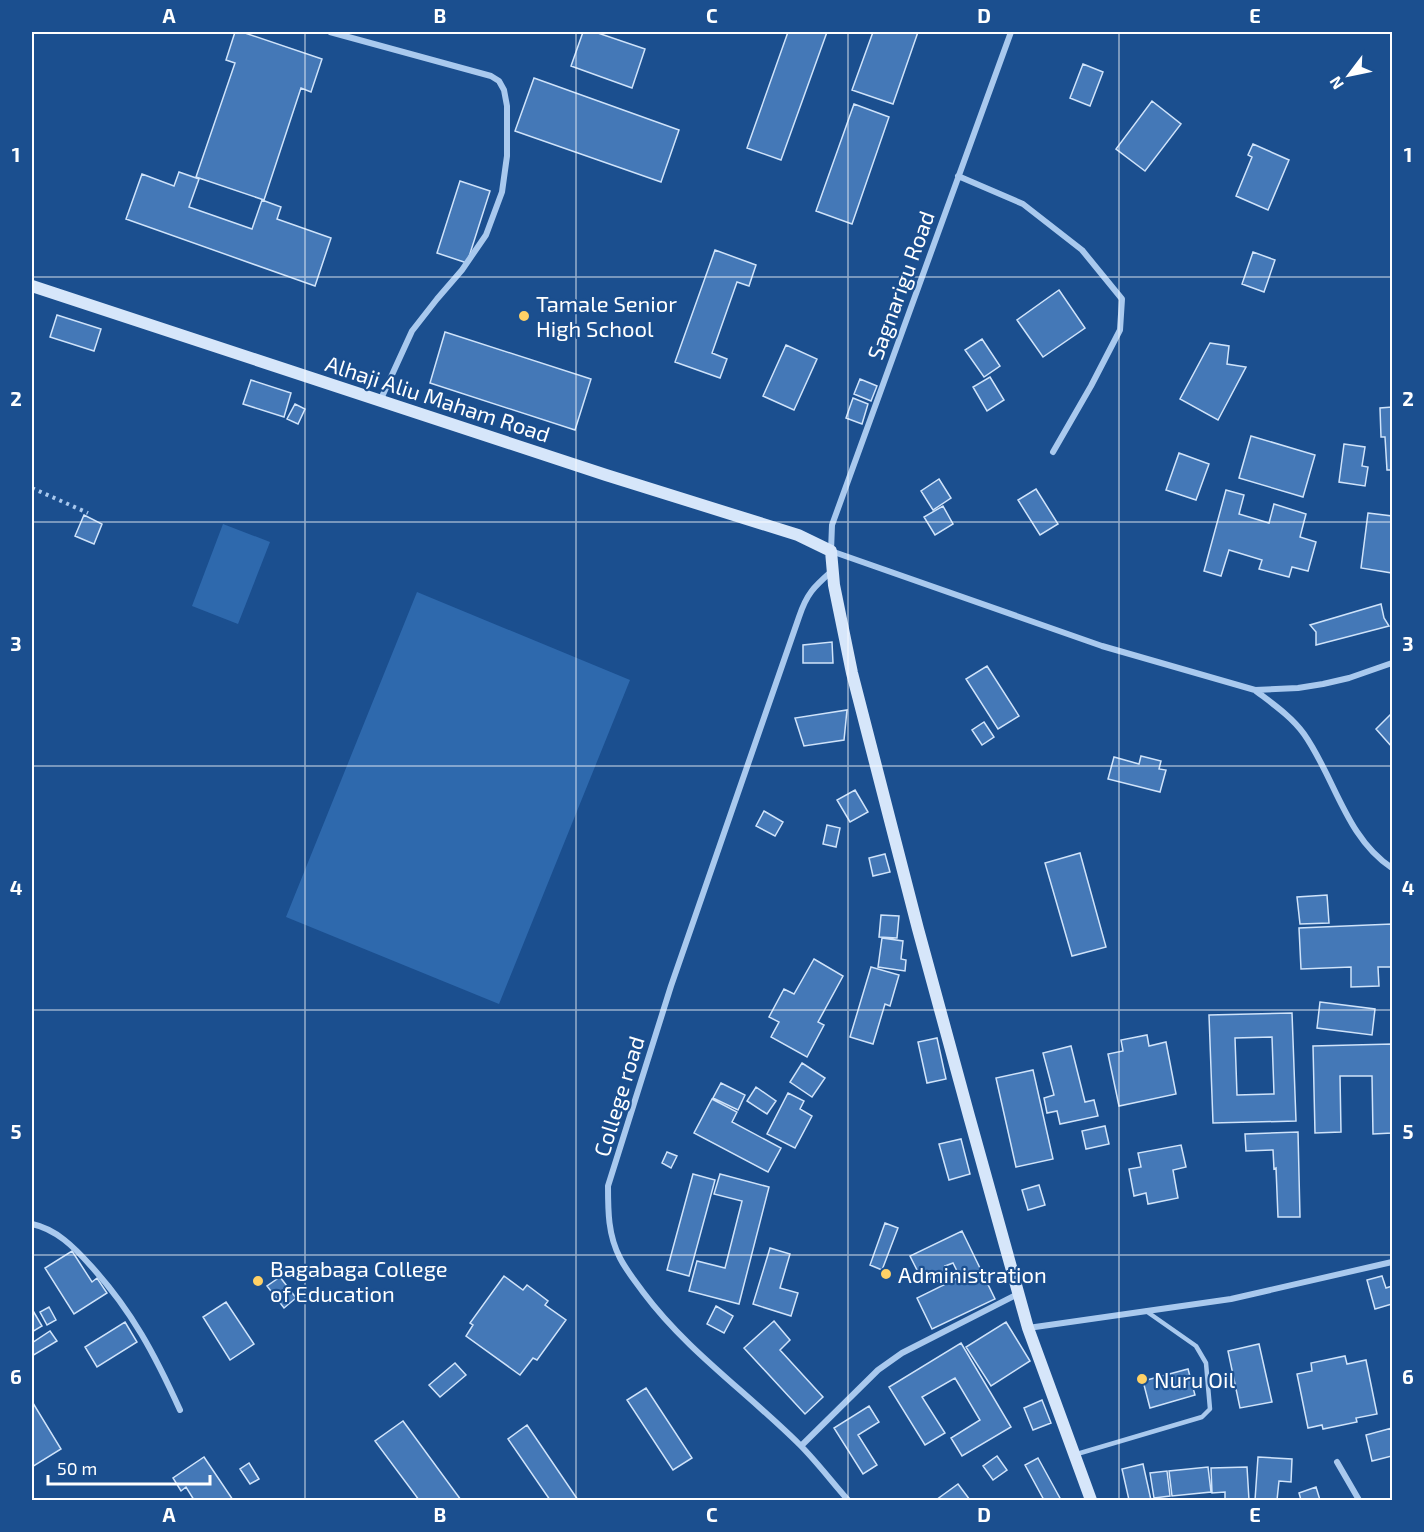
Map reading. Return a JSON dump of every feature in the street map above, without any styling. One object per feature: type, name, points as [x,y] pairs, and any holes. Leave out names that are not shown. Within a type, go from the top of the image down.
[{"type":"street","points":[[330,32],[491,76],[499,81],[504,90],[507,106],[507,156],[502,192],[486,235],[462,270],[412,331],[380,401]]},
{"type":"street","name":"Sagnarigu Road","points":[[831,551],[832,525],[1011,32]]},
{"type":"street","points":[[958,176],[1023,204],[1082,250],[1122,299],[1120,330],[1053,452]]},
{"type":"street","name":"Alhaji Aliu Maham Road","points":[[32,286],[618,479],[798,535],[831,551]]},
{"type":"street","points":[[1091,1500],[1028,1328],[921,940],[852,672],[832,571],[831,551],[1102,646],[1255,690],[1323,684],[1359,675],[1392,663]]},
{"type":"street","name":"College road","points":[[832,571],[810,592],[794,630],[668,997],[608,1186],[608,1207],[611,1235],[620,1258],[650,1301],[689,1346],[801,1446],[848,1500]]},
{"type":"street","points":[[1255,690],[1286,714],[1304,734],[1327,773],[1355,830],[1383,862],[1392,868]]},
{"type":"street","points":[[32,1224],[43,1226],[71,1244],[111,1287],[135,1321],[161,1368],[180,1410]]},
{"type":"street","points":[[1028,1328],[1231,1299],[1392,1262]]},
{"type":"street","points":[[801,1446],[878,1370],[902,1353],[1018,1294]]},
{"type":"street","points":[[1337,1462],[1359,1500]]},
{"type":"lane","points":[[1074,1455],[1202,1417],[1210,1409],[1206,1363],[1196,1346],[1146,1311]]},
{"type":"path","points":[[32,488],[88,513]]},
{"type":"shaded area","points":[[223,524],[270,542],[238,624],[192,606]]},
{"type":"shaded area","points":[[417,592],[630,680],[499,1004],[286,917]]},
{"type":"building","points":[[235,32],[242,32],[322,59],[311,92],[301,88],[264,200],[196,177],[235,63],[226,60]]},
{"type":"building","points":[[583,32],[595,32],[645,49],[632,88],[571,66]]},
{"type":"building","points":[[788,32],[827,32],[781,160],[747,148]]},
{"type":"building","points":[[873,32],[918,32],[893,104],[852,90]]},
{"type":"building","points":[[1083,64],[1103,72],[1090,106],[1070,98]]},
{"type":"building","points":[[534,78],[679,130],[661,182],[515,131]]},
{"type":"building","points":[[1152,101],[1181,124],[1145,171],[1116,149]]},
{"type":"building","points":[[854,104],[889,117],[852,224],[816,211]]},
{"type":"building","points":[[1253,144],[1289,160],[1268,210],[1236,196],[1252,157],[1248,155]]},
{"type":"building","points":[[179,172],[199,179],[189,207],[252,229],[262,200],[281,207],[277,219],[331,238],[315,286],[126,219],[142,174],[174,186]]},
{"type":"building","points":[[460,181],[490,191],[467,263],[437,253]]},
{"type":"building","points":[[715,250],[756,265],[749,286],[737,282],[712,353],[727,359],[720,378],[675,362]]},
{"type":"building","points":[[1253,252],[1275,260],[1264,292],[1242,284]]},
{"type":"building","points":[[1059,290],[1085,328],[1043,357],[1017,320]]},
{"type":"building","points":[[57,315],[101,329],[94,351],[50,337]]},
{"type":"building","points":[[445,332],[591,379],[575,430],[430,383]]},
{"type":"building","points":[[982,339],[1000,366],[984,377],[965,350]]},
{"type":"building","points":[[1210,343],[1229,346],[1227,364],[1246,367],[1218,420],[1180,399]]},
{"type":"building","points":[[786,345],[817,359],[794,410],[763,396]]},
{"type":"building","points":[[990,377],[1004,400],[987,411],[973,387]]},
{"type":"building","points":[[860,379],[877,386],[871,401],[854,394]]},
{"type":"building","points":[[251,380],[291,393],[284,417],[243,404]]},
{"type":"building","points":[[853,398],[868,404],[862,424],[846,418]]},
{"type":"building","points":[[295,404],[305,409],[298,424],[287,419]]},
{"type":"building","points":[[1392,407],[1392,470],[1387,470],[1385,437],[1381,437],[1380,408]]},
{"type":"building","points":[[1251,436],[1315,455],[1303,497],[1239,478]]},
{"type":"building","points":[[1344,444],[1365,447],[1362,466],[1368,467],[1365,486],[1339,482]]},
{"type":"building","points":[[1179,453],[1209,464],[1196,500],[1166,490]]},
{"type":"building","points":[[939,479],[951,498],[933,510],[921,491]]},
{"type":"building","points":[[1036,489],[1058,524],[1040,535],[1018,500]]},
{"type":"building","points":[[1226,490],[1244,495],[1239,514],[1269,523],[1274,504],[1306,514],[1300,537],[1316,542],[1308,571],[1292,567],[1289,577],[1259,569],[1262,560],[1229,550],[1221,576],[1204,571]]},
{"type":"building","points":[[943,506],[953,524],[935,535],[924,517]]},
{"type":"building","points":[[1368,513],[1392,516],[1392,573],[1361,568]]},
{"type":"building","points":[[84,515],[102,524],[94,544],[75,536]]},
{"type":"building","points":[[1381,604],[1384,618],[1389,626],[1316,645],[1316,632],[1310,625]]},
{"type":"building","points":[[832,642],[833,663],[803,663],[803,645]]},
{"type":"building","points":[[987,666],[1019,716],[998,729],[966,679]]},
{"type":"building","points":[[847,710],[844,740],[804,746],[795,718]]},
{"type":"building","points":[[1392,713],[1392,747],[1376,729]]},
{"type":"building","points":[[984,722],[994,737],[982,745],[972,730]]},
{"type":"building","points":[[1141,756],[1161,761],[1159,769],[1166,770],[1160,792],[1108,779],[1114,757],[1139,764]]},
{"type":"building","points":[[855,790],[868,812],[850,822],[837,800]]},
{"type":"building","points":[[764,811],[783,822],[775,836],[756,826]]},
{"type":"building","points":[[827,825],[840,828],[836,847],[823,844]]},
{"type":"building","points":[[1080,853],[1106,947],[1072,956],[1045,863]]},
{"type":"building","points":[[885,854],[890,872],[873,876],[869,858]]},
{"type":"building","points":[[1327,895],[1329,923],[1300,924],[1297,897]]},
{"type":"building","points":[[881,915],[899,916],[897,938],[879,937]]},
{"type":"building","points":[[1392,924],[1392,967],[1378,967],[1379,986],[1351,987],[1351,967],[1301,969],[1299,928]]},
{"type":"building","points":[[882,938],[903,941],[901,959],[906,960],[905,971],[878,967]]},
{"type":"building","points":[[814,959],[843,976],[818,1022],[824,1025],[807,1057],[771,1037],[779,1022],[769,1017],[784,989],[794,994]]},
{"type":"building","points":[[871,967],[899,975],[890,1006],[885,1004],[873,1044],[850,1037]]},
{"type":"building","points":[[1320,1002],[1375,1009],[1372,1035],[1317,1028]]},
{"type":"building","points":[[1292,1013],[1296,1121],[1213,1123],[1209,1015]],"holes":[[[1272,1037],[1274,1094],[1237,1095],[1235,1038]]]},
{"type":"building","points":[[1147,1035],[1149,1046],[1166,1042],[1176,1094],[1119,1106],[1108,1054],[1123,1051],[1121,1040]]},
{"type":"building","points":[[937,1038],[946,1079],[927,1083],[918,1042]]},
{"type":"building","points":[[1392,1044],[1392,1133],[1373,1134],[1372,1076],[1340,1076],[1341,1132],[1315,1133],[1313,1046]]},
{"type":"building","points":[[1071,1046],[1085,1102],[1094,1100],[1098,1116],[1060,1124],[1057,1111],[1047,1113],[1044,1098],[1054,1095],[1043,1053]]},
{"type":"building","points":[[802,1063],[825,1078],[812,1097],[790,1082]]},
{"type":"building","points":[[1033,1070],[1053,1159],[1016,1167],[996,1078]]},
{"type":"building","points":[[721,1083],[745,1095],[738,1110],[713,1098]]},
{"type":"building","points":[[756,1087],[776,1101],[767,1114],[747,1101]]},
{"type":"building","points":[[788,1093],[804,1101],[800,1109],[812,1116],[795,1148],[767,1134]]},
{"type":"building","points":[[712,1099],[737,1112],[732,1122],[781,1148],[768,1172],[694,1133]]},
{"type":"building","points":[[1105,1126],[1109,1144],[1086,1149],[1082,1131]]},
{"type":"building","points":[[1298,1132],[1300,1217],[1278,1217],[1273,1150],[1246,1151],[1245,1134]]},
{"type":"building","points":[[961,1139],[970,1174],[949,1180],[939,1144]]},
{"type":"building","points":[[1181,1145],[1186,1167],[1173,1170],[1178,1198],[1148,1204],[1146,1193],[1134,1196],[1129,1169],[1141,1167],[1138,1153]]},
{"type":"building","points":[[667,1152],[677,1156],[671,1168],[662,1163]]},
{"type":"building","points":[[693,1174],[715,1180],[689,1276],[667,1270]]},
{"type":"building","points":[[720,1174],[769,1187],[739,1304],[689,1291],[697,1261],[725,1268],[742,1201],[714,1194]]},
{"type":"building","points":[[1039,1185],[1045,1205],[1028,1210],[1022,1190]]},
{"type":"building","points":[[885,1223],[898,1228],[882,1270],[870,1265]]},
{"type":"building","points":[[962,1231],[995,1299],[932,1329],[917,1298],[960,1277],[953,1263],[945,1266],[949,1275],[934,1283],[932,1278],[923,1282],[910,1256]]},
{"type":"building","points":[[770,1248],[790,1254],[780,1288],[798,1293],[791,1316],[753,1304]]},
{"type":"building","points":[[72,1251],[92,1282],[97,1278],[107,1293],[74,1314],[45,1268]]},
{"type":"building","points":[[504,1276],[523,1290],[527,1285],[548,1301],[545,1305],[566,1320],[537,1360],[533,1358],[520,1375],[466,1336],[473,1325],[470,1323]]},
{"type":"building","points":[[1382,1276],[1386,1288],[1392,1286],[1392,1304],[1375,1309],[1367,1280]]},
{"type":"building","points":[[280,1277],[296,1298],[284,1308],[267,1286]]},
{"type":"building","points":[[226,1302],[254,1344],[230,1360],[203,1317]]},
{"type":"building","points":[[716,1306],[733,1316],[724,1333],[707,1324]]},
{"type":"building","points":[[49,1307],[56,1320],[47,1325],[40,1312]]},
{"type":"building","points":[[32,1309],[42,1326],[32,1332]]},
{"type":"building","points":[[774,1321],[790,1340],[780,1350],[823,1397],[805,1414],[744,1348]]},
{"type":"building","points":[[125,1322],[137,1342],[97,1367],[85,1347]]},
{"type":"building","points":[[1006,1322],[1030,1361],[991,1386],[966,1347]]},
{"type":"building","points":[[50,1331],[57,1341],[32,1356],[32,1343]]},
{"type":"building","points":[[961,1343],[1011,1427],[962,1456],[951,1438],[980,1420],[955,1378],[922,1397],[945,1433],[925,1445],[889,1387]]},
{"type":"building","points":[[1259,1344],[1272,1402],[1240,1408],[1228,1351]]},
{"type":"building","points":[[1345,1356],[1347,1364],[1366,1360],[1377,1414],[1356,1418],[1357,1422],[1323,1429],[1322,1425],[1308,1428],[1297,1374],[1312,1371],[1311,1363]]},
{"type":"building","points":[[455,1363],[466,1375],[440,1397],[429,1385]]},
{"type":"building","points":[[1188,1369],[1195,1395],[1150,1408],[1143,1381]]},
{"type":"building","points":[[646,1388],[692,1458],[673,1470],[627,1400]]},
{"type":"building","points":[[1042,1400],[1051,1423],[1033,1430],[1024,1408]]},
{"type":"building","points":[[32,1403],[61,1449],[32,1467]]},
{"type":"building","points":[[869,1406],[879,1422],[858,1435],[877,1465],[863,1474],[834,1428]]},
{"type":"building","points":[[403,1421],[461,1500],[419,1500],[375,1441]]},
{"type":"building","points":[[527,1425],[578,1500],[550,1500],[508,1439]]},
{"type":"building","points":[[1392,1428],[1392,1456],[1372,1461],[1366,1435]]},
{"type":"building","points":[[997,1456],[1007,1470],[993,1480],[983,1466]]},
{"type":"building","points":[[204,1457],[233,1500],[194,1500],[186,1487],[181,1491],[173,1478]]},
{"type":"building","points":[[1258,1457],[1292,1459],[1291,1482],[1279,1481],[1277,1500],[1255,1500]]},
{"type":"building","points":[[1038,1458],[1061,1500],[1044,1500],[1025,1465]]},
{"type":"building","points":[[249,1463],[259,1479],[250,1484],[240,1469]]},
{"type":"building","points":[[1143,1464],[1151,1500],[1129,1500],[1122,1469]]},
{"type":"building","points":[[1208,1467],[1211,1492],[1172,1496],[1169,1471]]},
{"type":"building","points":[[1247,1467],[1249,1500],[1225,1500],[1225,1492],[1212,1493],[1211,1468]]},
{"type":"building","points":[[1167,1471],[1170,1496],[1154,1498],[1150,1473]]},
{"type":"building","points":[[958,1484],[970,1500],[936,1500]]},
{"type":"building","points":[[1316,1487],[1320,1500],[1301,1500],[1299,1493]]},
{"type":"place","name":"Tamale Senior High School","points":[[524,316]]},
{"type":"place","name":"Administration","points":[[886,1274]]},
{"type":"place","name":"Bagabaga College of Education","points":[[258,1281]]},
{"type":"place","name":"Nuru Oil","points":[[1142,1379]]}]
